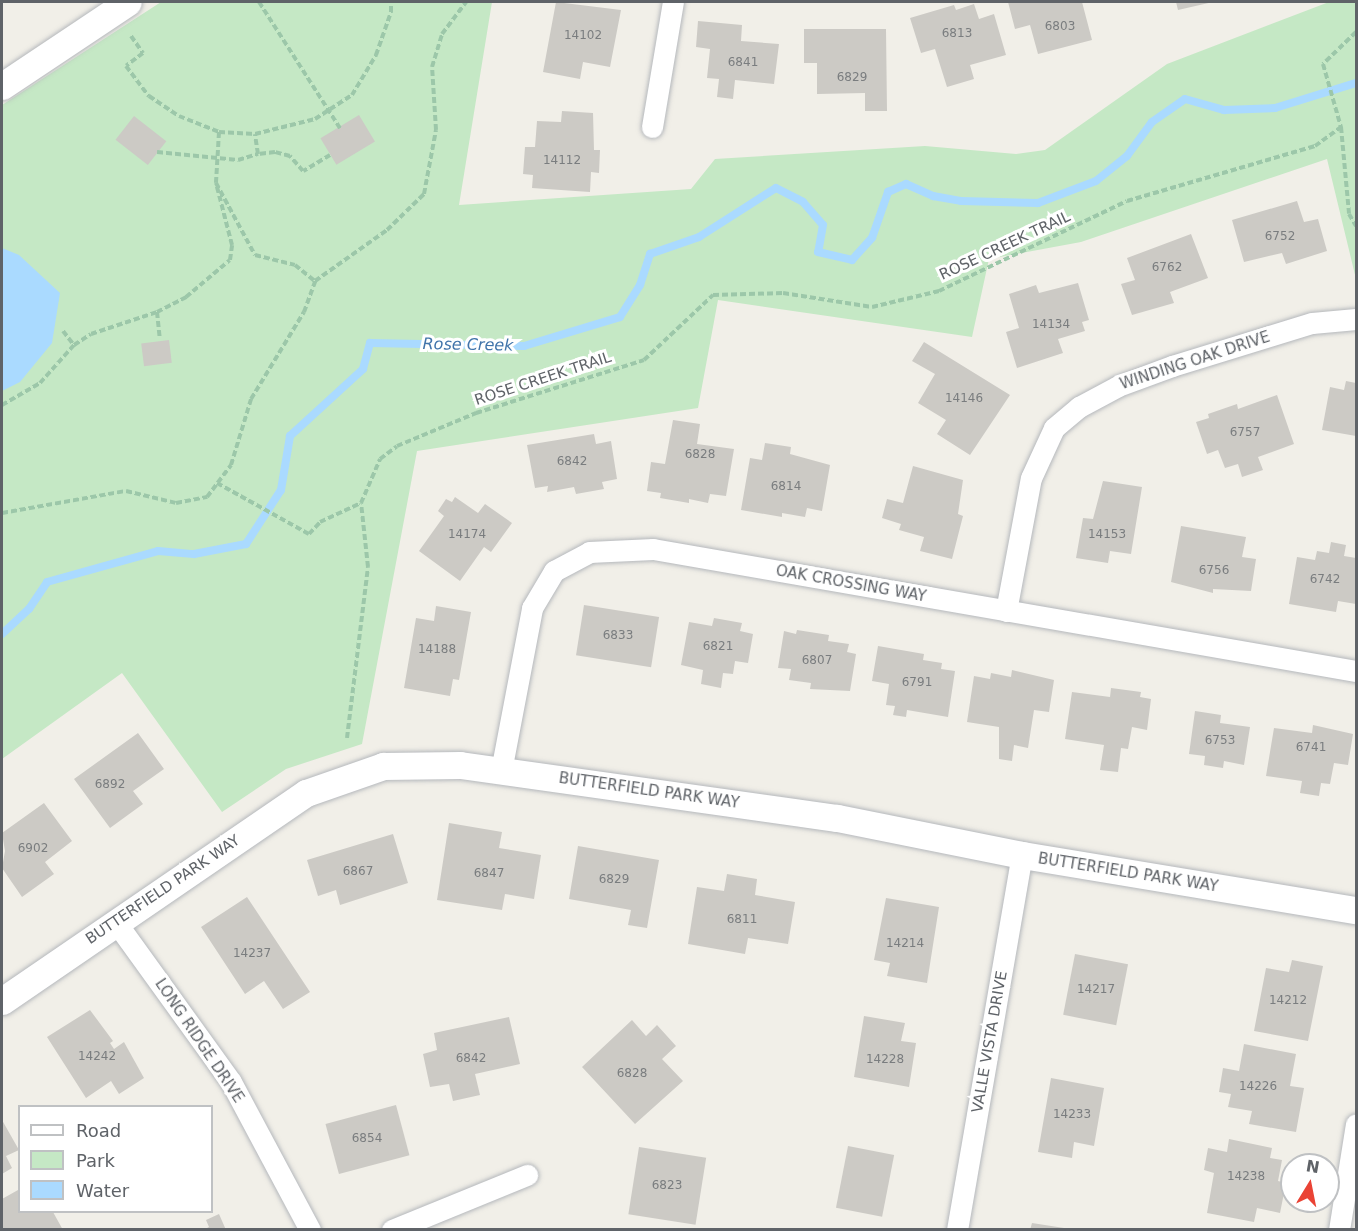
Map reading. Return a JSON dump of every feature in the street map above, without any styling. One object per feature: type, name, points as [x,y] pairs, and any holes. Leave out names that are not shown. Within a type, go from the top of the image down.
[{"type":"street","points":[[2,86],[128,2]]},
{"type":"street","points":[[652,127],[673,2]]},
{"type":"street","name":"WINDING OAK DRIVE","points":[[1006,611],[1031,478],[1054,428],[1080,407],[1118,386],[1172,366],[1312,323],[1356,319]]},
{"type":"street","name":"OAK CROSSING WAY","points":[[501,771],[532,608],[554,571],[589,552],[653,549],[1356,671]]},
{"type":"street","name":"BUTTERFIELD PARK WAY","points":[[2,1001],[115,921],[306,793],[383,766],[460,765],[837,818],[1022,855],[1356,910]]},
{"type":"street","name":"VALLE VISTA DRIVE","points":[[957,1230],[1022,855]]},
{"type":"street","name":"LONG RIDGE DRIVE","points":[[115,921],[231,1082],[310,1230]]},
{"type":"street","points":[[1339,1230],[1356,1124]]},
{"type":"street","points":[[392,1230],[527,1174]]},
{"type":"path","points":[[259,2],[339,128]]},
{"type":"path","points":[[131,36],[143,53],[126,66],[149,96],[179,116],[219,132],[255,134],[295,126],[328,110],[351,95],[376,55],[391,12],[391,2]]},
{"type":"path","points":[[2,513],[126,491],[176,503],[207,497],[231,465],[251,399],[304,312],[315,281],[387,230],[424,194],[436,130],[432,67],[442,34],[466,2]]},
{"type":"path","points":[[1356,32],[1323,64],[1341,127],[1349,214],[1356,226]]},
{"type":"path","name":"ROSE CREEK TRAIL","points":[[361,503],[380,459],[397,446],[476,413],[645,360],[713,295],[783,293],[872,307],[939,291],[1127,201],[1315,146],[1341,127]]},
{"type":"path","points":[[2,405],[40,383],[74,345],[91,334],[157,312],[186,297],[230,260],[232,245],[216,183],[219,132]]},
{"type":"path","points":[[255,134],[258,154]]},
{"type":"path","points":[[157,152],[216,160],[238,160],[275,152],[290,156],[303,171],[330,155]]},
{"type":"path","points":[[216,183],[255,255],[295,265],[315,281]]},
{"type":"path","points":[[157,312],[160,339]]},
{"type":"path","points":[[63,331],[74,345]]},
{"type":"path","points":[[217,483],[302,528],[309,534],[320,522],[361,503],[368,567],[348,738]]},
{"type":"green space","points":[[161,2],[492,2],[459,205],[691,189],[715,159],[925,146],[1016,154],[1045,150],[1167,64],[1329,2],[1356,2],[1356,279],[1327,159],[1081,242],[989,259],[972,337],[718,300],[698,408],[417,451],[362,744],[286,769],[222,812],[122,673],[2,759],[2,105]]},
{"type":"water","points":[[2,248],[19,255],[60,293],[52,343],[20,382],[2,391]]},
{"type":"building","points":[[556,2],[621,10],[610,67],[583,62],[580,79],[543,72]]},
{"type":"building","points":[[1008,2],[1082,2],[1092,40],[1038,54],[1030,25],[1015,29]]},
{"type":"building","points":[[1176,2],[1213,2],[1178,10]]},
{"type":"building","points":[[974,4],[979,19],[994,14],[1006,55],[970,65],[974,79],[947,87],[935,49],[921,53],[910,18],[954,5],[956,10]]},
{"type":"building","points":[[698,21],[742,25],[741,41],[779,44],[774,84],[735,80],[733,99],[717,97],[719,79],[707,78],[710,49],[696,47]]},
{"type":"building","points":[[804,29],[886,29],[887,111],[865,111],[865,93],[817,94],[817,63],[804,63]]},
{"type":"building","points":[[562,111],[593,113],[594,150],[600,150],[599,173],[591,172],[590,192],[532,188],[533,175],[523,174],[525,147],[535,147],[537,121],[561,122]]},
{"type":"building","points":[[359,115],[375,142],[336,165],[320,138]]},
{"type":"building","points":[[134,116],[166,141],[148,165],[116,140]]},
{"type":"building","points":[[1297,201],[1304,222],[1318,219],[1327,251],[1286,264],[1282,253],[1244,262],[1232,220]]},
{"type":"building","points":[[1191,234],[1208,278],[1170,292],[1174,303],[1132,315],[1121,284],[1135,280],[1127,258]]},
{"type":"building","points":[[1078,283],[1089,320],[1082,322],[1085,331],[1058,339],[1063,353],[1017,368],[1006,332],[1019,328],[1009,294],[1036,285],[1039,293]]},
{"type":"building","points":[[169,340],[172,363],[144,366],[141,343]]},
{"type":"building","points":[[924,342],[1010,395],[970,455],[937,434],[946,420],[918,403],[935,374],[912,361]]},
{"type":"building","points":[[1346,381],[1356,383],[1356,436],[1322,430],[1330,387],[1344,390]]},
{"type":"building","points":[[1277,395],[1294,444],[1258,457],[1263,470],[1242,477],[1238,464],[1225,468],[1218,450],[1207,454],[1196,422],[1209,418],[1208,414],[1237,404],[1238,409]]},
{"type":"building","points":[[673,420],[700,424],[697,444],[734,449],[726,496],[710,494],[708,503],[689,499],[689,503],[660,498],[661,493],[647,491],[651,462],[665,464]]},
{"type":"building","points":[[594,434],[596,444],[611,441],[617,479],[602,482],[604,489],[576,494],[574,487],[547,492],[548,486],[535,488],[527,445]]},
{"type":"building","points":[[765,443],[791,447],[790,454],[830,465],[822,511],[807,508],[805,517],[782,513],[782,517],[741,510],[750,458],[762,460]]},
{"type":"building","points":[[913,466],[963,480],[958,514],[963,516],[952,559],[920,551],[924,537],[899,530],[901,524],[882,518],[887,499],[903,503]]},
{"type":"building","points":[[1103,481],[1142,487],[1131,554],[1110,551],[1108,563],[1076,558],[1083,518],[1093,519]]},
{"type":"building","points":[[455,497],[478,513],[485,504],[512,523],[491,552],[484,547],[460,581],[419,551],[444,516],[438,511],[446,499],[452,502]]},
{"type":"building","points":[[1181,526],[1246,537],[1242,557],[1256,559],[1251,591],[1213,589],[1213,593],[1171,582]]},
{"type":"building","points":[[1331,542],[1346,545],[1344,556],[1356,558],[1356,604],[1338,601],[1336,612],[1289,604],[1297,557],[1315,560],[1317,551],[1329,553]]},
{"type":"building","points":[[584,605],[659,617],[651,667],[576,655]]},
{"type":"building","points":[[436,606],[471,612],[459,680],[453,679],[450,696],[404,688],[416,618],[434,621]]},
{"type":"building","points":[[714,618],[742,623],[740,631],[753,634],[748,663],[735,661],[733,674],[723,673],[721,688],[701,684],[703,670],[681,665],[689,622],[712,626]]},
{"type":"building","points":[[797,630],[829,635],[828,641],[849,644],[847,652],[856,654],[850,691],[810,689],[811,683],[789,680],[791,669],[778,668],[784,631],[796,634]]},
{"type":"building","points":[[878,646],[924,654],[923,660],[942,663],[941,669],[955,671],[948,717],[907,710],[906,717],[893,715],[895,706],[886,705],[889,684],[872,681]]},
{"type":"building","points":[[1012,670],[1054,680],[1049,712],[1034,710],[1028,748],[1014,745],[1012,761],[999,759],[999,727],[967,722],[974,676],[990,679],[991,673],[1011,677]]},
{"type":"building","points":[[1111,688],[1141,692],[1140,697],[1151,699],[1147,730],[1132,727],[1128,749],[1121,748],[1118,772],[1100,770],[1104,745],[1065,739],[1072,692],[1110,697]]},
{"type":"building","points":[[1195,711],[1221,715],[1220,723],[1250,727],[1244,765],[1224,761],[1223,768],[1204,765],[1205,756],[1189,754]]},
{"type":"building","points":[[1313,725],[1353,734],[1348,765],[1334,763],[1330,784],[1321,783],[1319,796],[1300,793],[1302,781],[1266,776],[1274,728],[1312,733]]},
{"type":"building","points":[[138,733],[164,769],[133,791],[143,804],[110,828],[74,779]]},
{"type":"building","points":[[44,803],[72,841],[45,862],[54,874],[22,897],[2,868],[5,851],[2,833]]},
{"type":"building","points":[[449,823],[502,832],[499,848],[541,855],[534,899],[505,894],[502,910],[437,900]]},
{"type":"building","points":[[393,834],[408,883],[340,905],[336,890],[318,896],[307,860]]},
{"type":"building","points":[[578,846],[659,860],[647,928],[628,925],[631,910],[569,899]]},
{"type":"building","points":[[727,874],[757,879],[755,895],[795,902],[788,944],[748,938],[745,954],[688,944],[697,887],[724,891]]},
{"type":"building","points":[[247,897],[310,992],[283,1009],[264,981],[245,994],[201,927]]},
{"type":"building","points":[[886,898],[939,907],[927,983],[887,976],[890,963],[874,960]]},
{"type":"building","points":[[1075,954],[1128,964],[1116,1025],[1063,1015]]},
{"type":"building","points":[[1292,960],[1323,966],[1308,1041],[1254,1031],[1266,968],[1289,972]]},
{"type":"building","points":[[90,1010],[113,1041],[110,1043],[114,1049],[124,1042],[144,1078],[119,1094],[111,1081],[86,1098],[47,1037]]},
{"type":"building","points":[[864,1016],[905,1023],[901,1041],[916,1043],[909,1087],[854,1077]]},
{"type":"building","points":[[509,1017],[520,1064],[475,1074],[480,1095],[453,1101],[449,1084],[430,1087],[423,1054],[437,1050],[434,1033]]},
{"type":"building","points":[[632,1020],[646,1036],[657,1025],[676,1046],[662,1059],[683,1081],[635,1124],[582,1067]]},
{"type":"building","points":[[1244,1044],[1296,1054],[1290,1086],[1304,1088],[1296,1132],[1249,1124],[1252,1111],[1228,1107],[1231,1094],[1219,1092],[1223,1068],[1239,1071]]},
{"type":"building","points":[[1051,1078],[1104,1088],[1094,1146],[1074,1142],[1072,1158],[1038,1152]]},
{"type":"building","points":[[396,1105],[409,1155],[339,1174],[325,1124]]},
{"type":"building","points":[[2,1120],[18,1150],[6,1156],[12,1168],[2,1174]]},
{"type":"building","points":[[1229,1139],[1272,1148],[1270,1158],[1280,1160],[1278,1181],[1280,1182],[1280,1213],[1257,1208],[1254,1222],[1207,1213],[1214,1173],[1204,1170],[1208,1148],[1227,1152]]},
{"type":"building","points":[[848,1146],[894,1155],[882,1217],[836,1208]]},
{"type":"building","points":[[639,1147],[706,1158],[696,1225],[628,1214]]},
{"type":"building","points":[[18,1190],[18,1213],[54,1213],[63,1230],[2,1230],[2,1199]]},
{"type":"building","points":[[219,1214],[226,1230],[203,1230],[209,1227],[206,1220]]},
{"type":"building","points":[[1032,1223],[1064,1228],[1064,1230],[1030,1230]]},
{"type":"waterway","name":"Rose Creek","points":[[2,634],[29,609],[47,582],[158,551],[194,554],[246,544],[281,490],[290,436],[363,369],[370,343],[524,346],[620,317],[640,285],[650,254],[699,237],[776,188],[803,202],[823,225],[818,252],[852,260],[872,238],[888,192],[906,184],[933,196],[961,201],[1038,203],[1096,181],[1127,156],[1152,122],[1185,99],[1224,110],[1275,108],[1356,83]]}]
